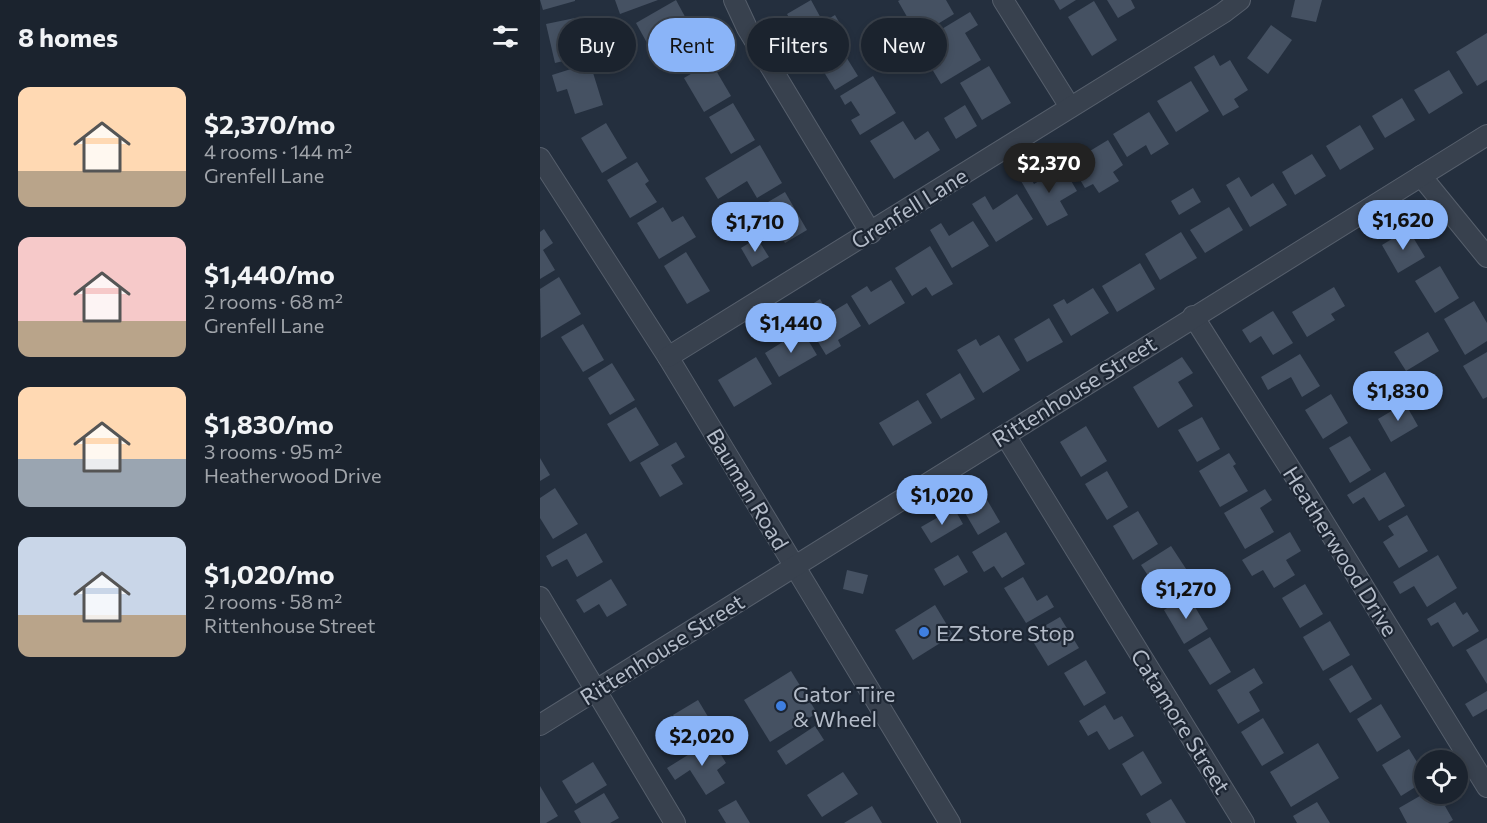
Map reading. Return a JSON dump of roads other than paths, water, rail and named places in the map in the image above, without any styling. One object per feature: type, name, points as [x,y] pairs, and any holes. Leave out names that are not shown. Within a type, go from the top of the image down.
[{"type":"street","points":[[734,0],[747,28],[871,233]]},
{"type":"street","points":[[1003,0],[1070,106]]},
{"type":"street","name":"Grenfell Lane","points":[[668,357],[871,233],[1070,106],[1223,13],[1240,0]]},
{"type":"street","name":"Rittenhouse Street","points":[[540,725],[1193,316],[1487,135]]},
{"type":"street","name":"Bauman Road","points":[[540,158],[668,357],[950,823]]},
{"type":"street","points":[[1421,176],[1487,257]]},
{"type":"street","name":"Heatherwood Drive","points":[[1193,316],[1305,492],[1487,787]]},
{"type":"street","name":"Catamore Street","points":[[1005,435],[1244,823]]},
{"type":"street","points":[[540,597],[675,823]]},
{"type":"place","name":"EZ Store Stop","points":[[924,632]]},
{"type":"place","name":"Gator Tire & Wheel","points":[[781,706]]}]
